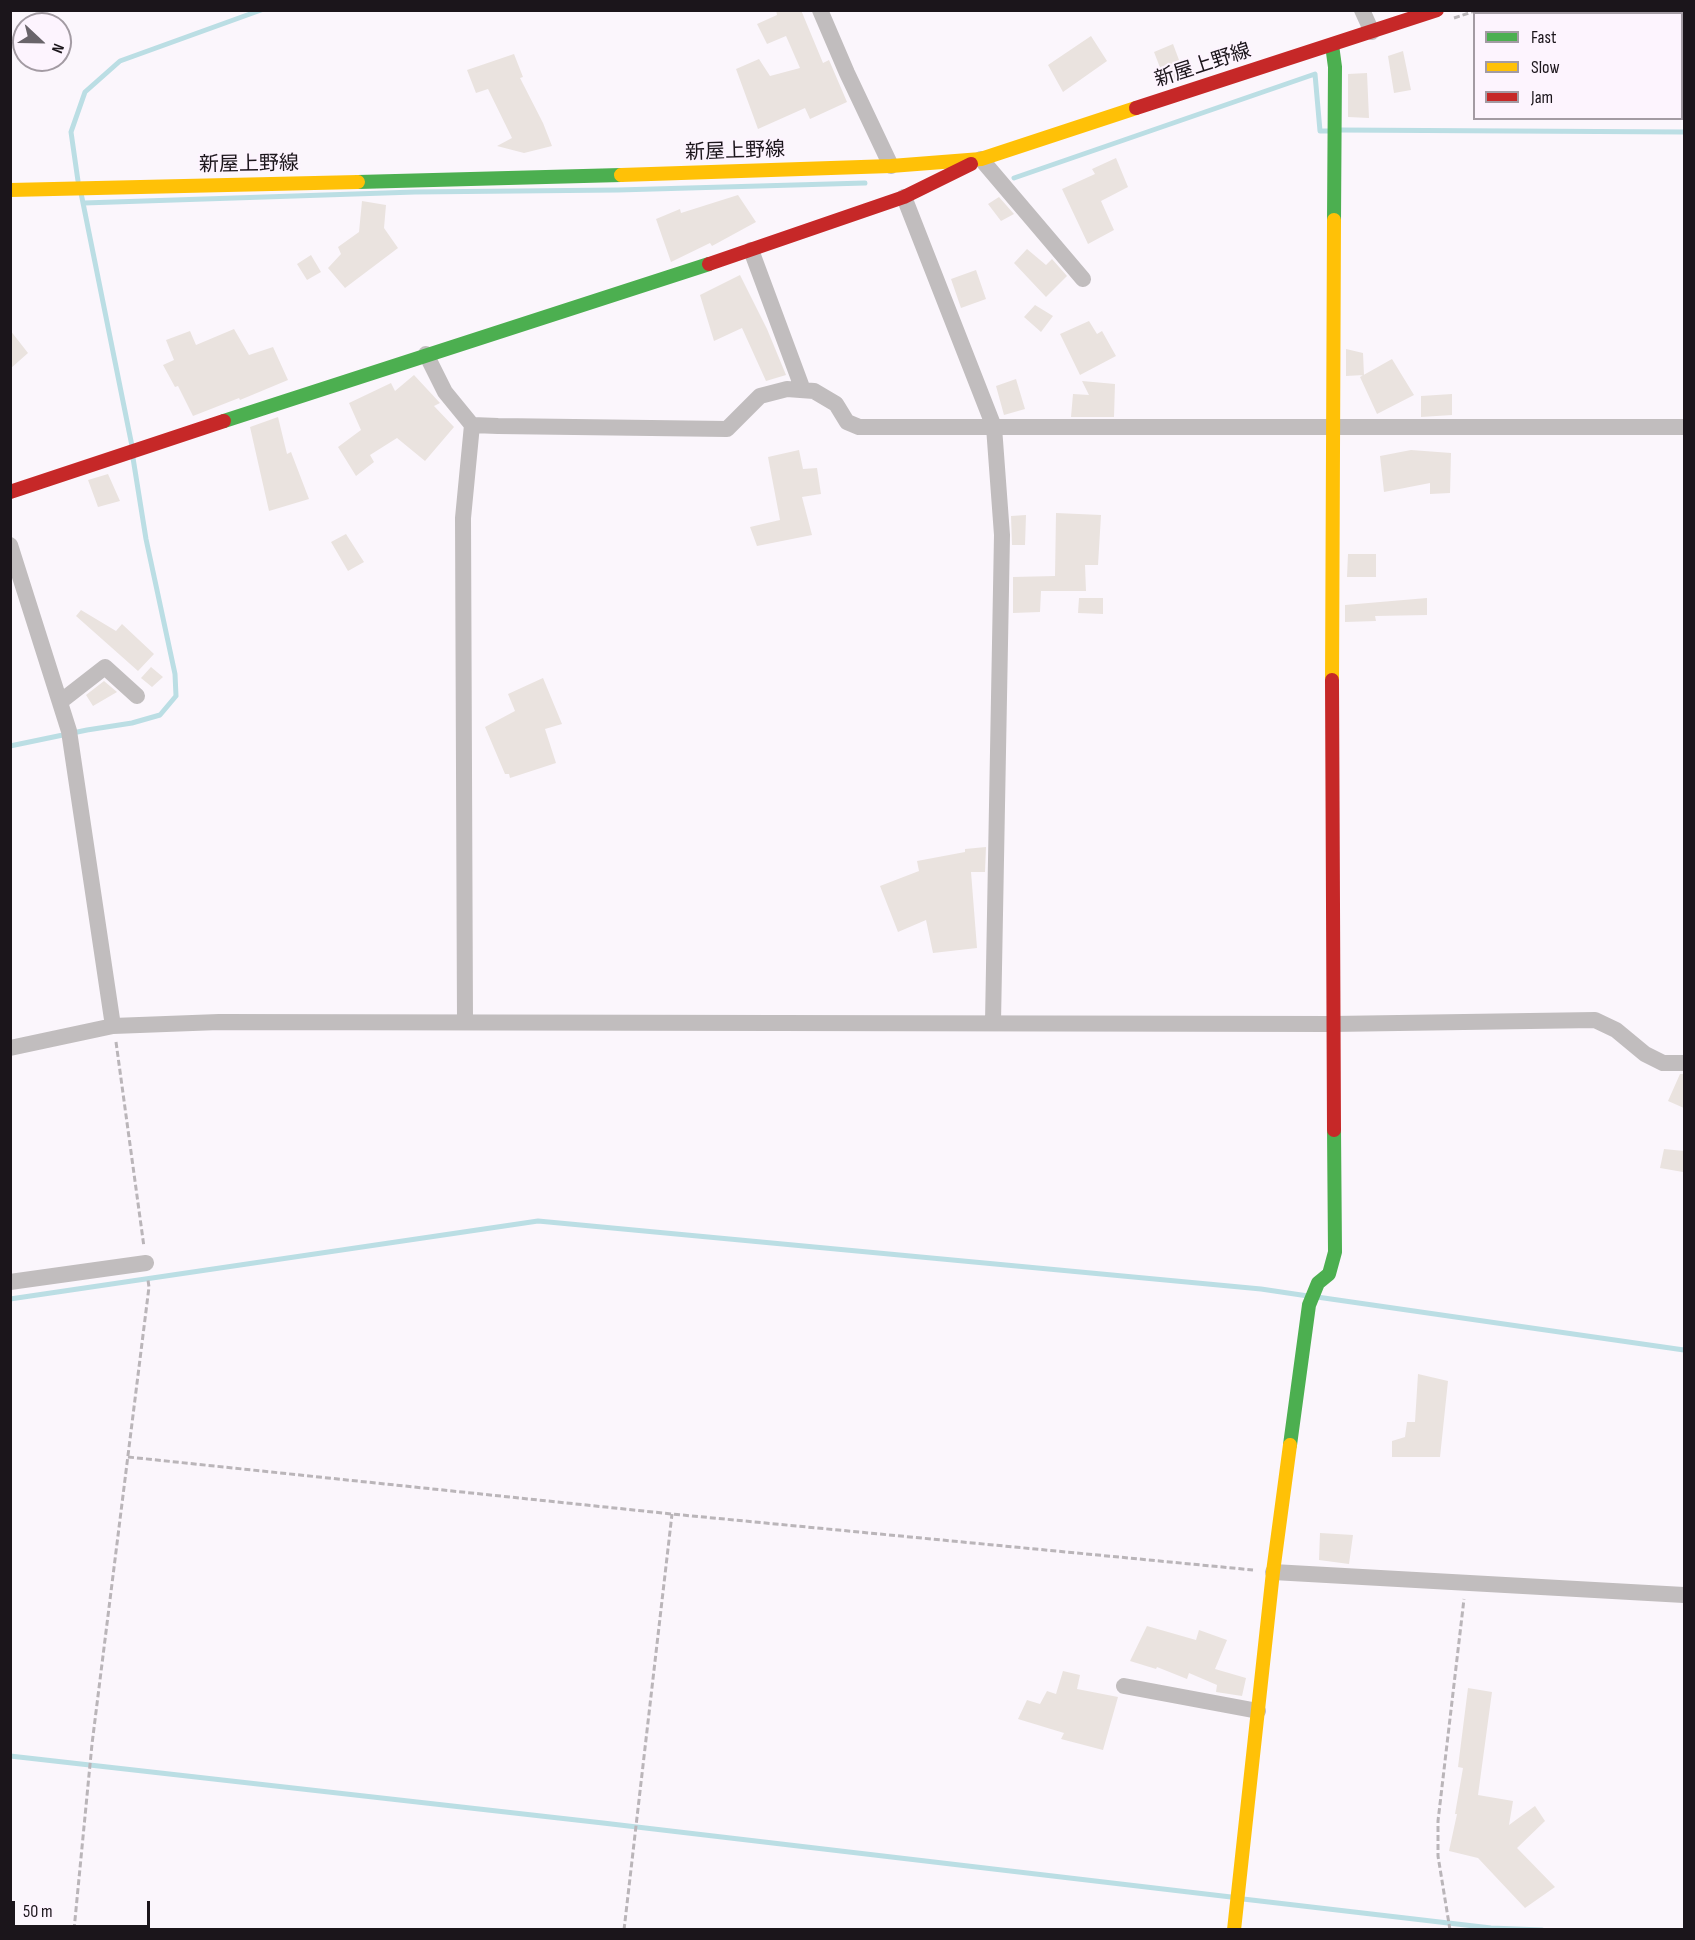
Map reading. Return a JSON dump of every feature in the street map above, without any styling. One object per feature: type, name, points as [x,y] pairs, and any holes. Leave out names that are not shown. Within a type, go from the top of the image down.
[{"type":"street","points":[[820,10],[847,74],[891,166]]},
{"type":"street","points":[[1362,10],[1372,32]]},
{"type":"street","name":"新屋上野線","points":[[10,190],[647,175],[891,166],[981,159],[1372,32],[1441,16]]},
{"type":"street","points":[[1234,1929],[1273,1572],[1309,1305],[1318,1283],[1329,1274],[1335,1252],[1331,593],[1335,67],[1332,45]]},
{"type":"street","points":[[10,492],[426,354],[751,250],[904,197],[981,159],[1083,279]]},
{"type":"street","points":[[904,197],[994,428],[1002,535],[993,1022]]},
{"type":"street","points":[[751,250],[803,390]]},
{"type":"street","points":[[426,354],[445,392],[472,425],[463,518],[465,1022]]},
{"type":"street","points":[[472,425],[727,429],[760,396],[787,389],[814,391],[836,404],[847,422],[859,427],[1684,427]]},
{"type":"street","points":[[10,545],[69,731],[113,1026]]},
{"type":"street","points":[[60,702],[105,667],[137,696]]},
{"type":"street","points":[[10,1048],[113,1026],[219,1022],[1334,1024],[1595,1020],[1616,1030],[1645,1054],[1663,1063],[1684,1063]]},
{"type":"street","points":[[10,1282],[146,1263]]},
{"type":"street","points":[[1273,1572],[1684,1595]]},
{"type":"street","points":[[1124,1686],[1258,1711]]},
{"type":"path","points":[[1441,16],[1478,10]]},
{"type":"path","points":[[74,1929],[92,1744],[149,1287],[113,1026]]},
{"type":"path","points":[[128,1457],[672,1514],[1273,1572]]},
{"type":"path","points":[[624,1929],[672,1514]]},
{"type":"path","points":[[1450,1929],[1438,1856],[1438,1821],[1466,1582]]},
{"type":"building","points":[[776,10],[801,10],[823,63],[829,60],[847,102],[810,119],[805,108],[758,129],[736,69],[759,59],[770,76],[800,68],[786,36],[767,44],[757,24],[777,15]]},
{"type":"building","points":[[1091,36],[1107,61],[1063,92],[1048,65]]},
{"type":"building","points":[[1173,44],[1185,76],[1166,83],[1154,52]]},
{"type":"building","points":[[1403,51],[1411,90],[1394,93],[1388,56]]},
{"type":"building","points":[[514,54],[523,77],[520,78],[552,146],[524,153],[497,146],[512,138],[488,89],[476,93],[467,70]]},
{"type":"building","points":[[1367,73],[1369,118],[1348,117],[1348,74]]},
{"type":"building","points":[[1116,158],[1128,187],[1101,201],[1114,230],[1088,244],[1062,189],[1095,174],[1092,169]]},
{"type":"building","points":[[738,195],[756,222],[712,246],[710,243],[671,262],[656,219],[680,209],[681,213]]},
{"type":"building","points":[[999,197],[1014,214],[1001,221],[988,204]]},
{"type":"building","points":[[362,201],[386,205],[384,228],[398,248],[345,288],[328,268],[341,254],[338,247],[359,232]]},
{"type":"building","points":[[1027,249],[1046,265],[1052,259],[1067,276],[1046,297],[1014,263]]},
{"type":"building","points":[[311,255],[321,272],[307,280],[297,264]]},
{"type":"building","points":[[976,270],[986,299],[961,308],[951,279]]},
{"type":"building","points":[[740,275],[767,329],[786,375],[766,381],[742,328],[714,341],[700,295]]},
{"type":"building","points":[[1035,305],[1053,316],[1041,332],[1024,317]]},
{"type":"building","points":[[1089,321],[1097,334],[1102,331],[1116,356],[1080,375],[1060,334]]},
{"type":"building","points":[[234,329],[249,355],[273,347],[288,380],[193,416],[178,386],[175,387],[163,365],[174,360],[166,340],[190,331],[196,345]]},
{"type":"building","points":[[10,330],[28,353],[10,369]]},
{"type":"building","points":[[1346,349],[1363,353],[1364,375],[1346,376]]},
{"type":"building","points":[[1392,359],[1414,395],[1377,414],[1360,377]]},
{"type":"building","points":[[414,375],[440,403],[434,406],[454,427],[425,461],[397,438],[370,455],[374,462],[356,476],[338,447],[361,430],[349,403],[391,383],[395,391]]},
{"type":"building","points":[[1016,379],[1025,409],[1004,415],[996,386]]},
{"type":"building","points":[[1082,381],[1115,384],[1114,417],[1071,417],[1073,394],[1089,395]]},
{"type":"building","points":[[1452,394],[1452,415],[1421,417],[1421,396]]},
{"type":"building","points":[[278,417],[287,454],[291,452],[309,499],[269,511],[250,427]]},
{"type":"building","points":[[799,450],[803,469],[817,468],[821,494],[802,497],[812,535],[757,546],[750,527],[780,520],[768,457]]},
{"type":"building","points":[[1411,450],[1451,453],[1450,493],[1430,494],[1430,483],[1384,492],[1380,456]]},
{"type":"building","points":[[108,474],[120,501],[98,507],[88,480]]},
{"type":"building","points":[[1056,513],[1101,515],[1098,565],[1085,565],[1086,591],[1041,591],[1040,612],[1013,613],[1013,577],[1055,576]]},
{"type":"building","points":[[1026,515],[1025,545],[1012,545],[1011,516]]},
{"type":"building","points":[[346,534],[364,562],[348,571],[331,542]]},
{"type":"building","points":[[1348,554],[1376,554],[1376,577],[1347,577]]},
{"type":"building","points":[[1079,598],[1103,598],[1103,614],[1078,613]]},
{"type":"building","points":[[1427,598],[1427,615],[1375,616],[1376,621],[1345,622],[1345,605]]},
{"type":"building","points":[[81,610],[116,631],[122,624],[154,654],[138,671],[76,616]]},
{"type":"building","points":[[151,667],[163,677],[152,687],[141,678]]},
{"type":"building","points":[[543,678],[562,724],[545,729],[556,763],[510,778],[509,774],[505,774],[485,727],[515,711],[508,694]]},
{"type":"building","points":[[104,681],[117,692],[93,706],[86,695]]},
{"type":"building","points":[[986,847],[985,872],[971,872],[977,948],[933,953],[926,920],[898,932],[880,886],[919,871],[917,861],[965,852],[965,849]]},
{"type":"building","points":[[1680,1074],[1684,1074],[1684,1108],[1668,1101]]},
{"type":"building","points":[[1664,1149],[1684,1151],[1683,1172],[1660,1168]]},
{"type":"building","points":[[1418,1374],[1448,1381],[1440,1457],[1392,1457],[1392,1441],[1405,1437],[1407,1422],[1415,1422]]},
{"type":"building","points":[[1320,1533],[1353,1535],[1349,1564],[1319,1560]]},
{"type":"building","points":[[1147,1626],[1196,1640],[1199,1630],[1227,1640],[1215,1669],[1246,1678],[1242,1696],[1216,1692],[1217,1685],[1189,1673],[1187,1679],[1157,1667],[1156,1669],[1130,1661]]},
{"type":"building","points":[[1063,1671],[1080,1675],[1077,1689],[1118,1697],[1103,1750],[1061,1739],[1064,1733],[1018,1719],[1027,1700],[1040,1704],[1047,1691],[1056,1694]]},
{"type":"building","points":[[1468,1688],[1492,1692],[1478,1795],[1513,1801],[1509,1825],[1535,1806],[1545,1821],[1517,1848],[1555,1887],[1525,1908],[1478,1858],[1449,1851],[1463,1768],[1458,1767]]},
{"type":"waterway","points":[[78,181],[71,132],[85,92],[120,61],[261,10]]},
{"type":"waterway","points":[[1014,178],[1315,74],[1320,131],[1330,131]]},
{"type":"waterway","points":[[1339,130],[1684,132]]},
{"type":"waterway","points":[[84,203],[415,192],[618,190],[865,183]]},
{"type":"waterway","points":[[81,193],[132,446]]},
{"type":"waterway","points":[[10,746],[132,723],[160,715],[176,696],[175,674],[146,539],[133,458]]},
{"type":"waterway","points":[[10,1299],[538,1221],[1261,1289],[1308,1296]]},
{"type":"waterway","points":[[1317,1297],[1684,1350]]},
{"type":"waterway","points":[[10,1756],[1231,1897]]},
{"type":"waterway","points":[[1243,1899],[1491,1928],[1542,1930]]},
{"type":"traffic: fast","points":[[1332,45],[1335,67],[1334,220]]},
{"type":"traffic: fast","points":[[358,182],[621,175]]},
{"type":"traffic: fast","points":[[224,421],[709,264]]},
{"type":"traffic: fast","points":[[1290,1445],[1309,1305],[1318,1283],[1329,1274],[1335,1252],[1334,1130]]},
{"type":"traffic: slow","points":[[621,175],[891,166],[981,159],[1136,108]]},
{"type":"traffic: slow","points":[[10,190],[358,182]]},
{"type":"traffic: slow","points":[[1332,680],[1334,220]]},
{"type":"traffic: slow","points":[[1234,1930],[1273,1572],[1290,1445]]},
{"type":"traffic: jam","points":[[1136,108],[1437,10]]},
{"type":"traffic: jam","points":[[709,264],[904,197],[971,164]]},
{"type":"traffic: jam","points":[[10,492],[224,421]]},
{"type":"traffic: jam","points":[[1332,680],[1334,1130]]}]
